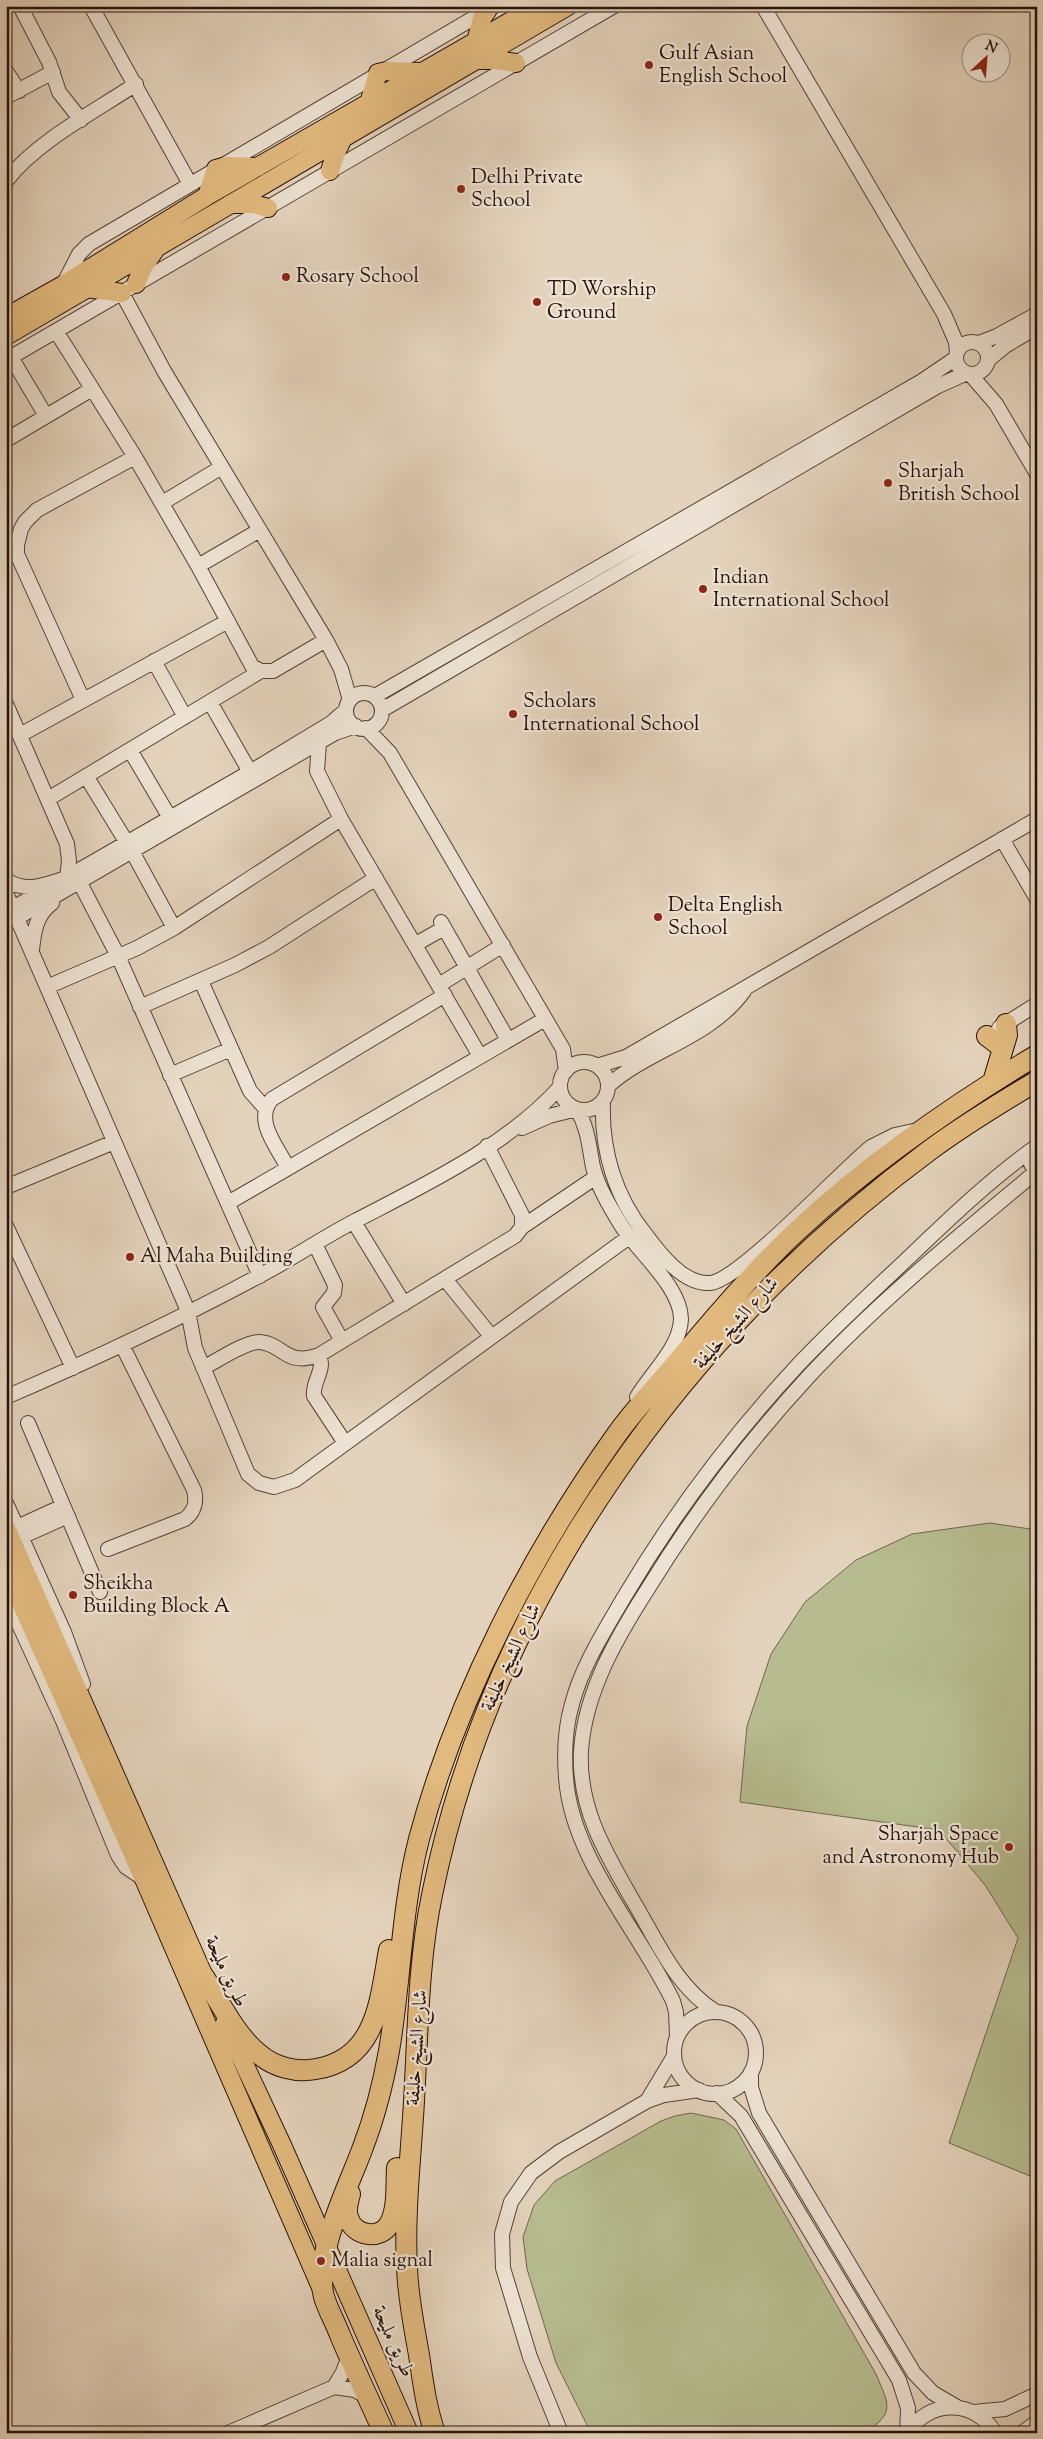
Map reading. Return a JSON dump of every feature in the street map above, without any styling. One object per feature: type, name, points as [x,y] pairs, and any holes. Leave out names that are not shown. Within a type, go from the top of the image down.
[{"type":"highway","points":[[993,1082],[1007,1032],[1006,1024]]},
{"type":"highway","points":[[987,1036],[1003,1048]]},
{"type":"highway","name":"شارع الشيخ خليفة","points":[[323,2294],[327,2248],[341,2200],[363,2149],[378,2100],[389,2049],[407,1900],[414,1859],[427,1813],[459,1724],[490,1651],[546,1542],[618,1433],[736,1291],[769,1258],[856,1180],[922,1130],[1037,1055]]},
{"type":"highway","name":"شارع الشيخ خليفة","points":[[435,2433],[423,2388],[410,2305],[406,2250],[424,1947],[431,1897],[448,1828],[469,1760],[495,1692],[529,1618],[589,1513],[631,1452],[682,1386],[738,1321],[786,1271],[861,1204],[967,1123],[1037,1081]]},
{"type":"highway","points":[[204,1977],[249,2045],[265,2058],[284,2067],[297,2070],[317,2069],[337,2063],[359,2047],[373,2024],[394,1923],[407,1900]]},
{"type":"highway","points":[[363,2149],[360,2168],[348,2202],[347,2216],[356,2229],[362,2233],[377,2233],[390,2225],[392,2218],[414,2016],[421,2000]]},
{"type":"highway","points":[[323,2294],[384,2433]]},
{"type":"highway","points":[[419,2357],[446,2433]]},
{"type":"main road","points":[[6,317],[63,286],[207,196],[537,6]]},
{"type":"main road","points":[[6,336],[568,6]]},
{"type":"main road","points":[[476,42],[482,18],[491,8]]},
{"type":"main road","points":[[475,60],[496,60],[516,64]]},
{"type":"main road","points":[[369,103],[378,73],[387,70],[424,72]]},
{"type":"main road","points":[[330,171],[343,138]]},
{"type":"main road","points":[[207,196],[216,169],[228,166],[258,168]]},
{"type":"main road","points":[[229,204],[252,204],[268,208]]},
{"type":"main road","points":[[87,288],[129,288],[157,247]]},
{"type":"main road","name":"طريق مليحة","points":[[15,1531],[90,1719],[409,2433]]},
{"type":"main road","name":"طريق مليحة","points":[[6,1569],[144,1879],[323,2294]]},
{"type":"street","points":[[20,6],[53,72],[59,92],[81,120]]},
{"type":"street","points":[[91,6],[190,184]]},
{"type":"street","points":[[46,416],[8,359],[614,6]]},
{"type":"street","points":[[763,6],[944,314],[956,342],[956,356],[959,367],[969,373],[996,404],[1037,474]]},
{"type":"street","points":[[63,286],[79,254],[89,244],[491,8]]},
{"type":"street","points":[[6,71],[13,94],[53,72]]},
{"type":"street","points":[[6,181],[23,161],[136,84]]},
{"type":"street","points":[[129,288],[164,372],[326,640],[341,670],[350,722],[361,727],[390,752]]},
{"type":"street","points":[[944,314],[960,333],[987,350],[988,381],[996,404]]},
{"type":"street","points":[[32,953],[34,929],[39,917],[47,907],[64,895],[72,883],[96,861],[130,848],[170,818],[331,723],[359,694],[372,695],[915,385],[956,356],[963,344],[997,336],[1037,314]]},
{"type":"street","points":[[15,913],[72,883],[130,848],[342,730],[373,726],[382,713],[938,386],[969,373],[981,372],[988,362],[1005,346],[1037,327]]},
{"type":"street","points":[[56,331],[162,502],[252,666],[267,672],[278,668],[326,640]]},
{"type":"street","points":[[6,440],[92,389]]},
{"type":"street","points":[[83,700],[13,561],[18,537],[31,515],[135,457]]},
{"type":"street","points":[[162,502],[222,467]]},
{"type":"street","points":[[198,566],[260,530]]},
{"type":"street","points":[[20,735],[228,621]]},
{"type":"street","points":[[154,662],[185,717]]},
{"type":"street","points":[[6,1397],[122,1345],[260,1276],[407,1194],[503,1136],[544,1104],[560,1087],[566,1071],[563,1049],[390,752],[381,705],[372,695],[341,670]]},
{"type":"street","points":[[48,799],[261,671]]},
{"type":"street","points":[[210,702],[250,772]]},
{"type":"street","points":[[6,704],[67,844],[72,883],[118,956],[260,1276]]},
{"type":"street","points":[[317,771],[319,743]]},
{"type":"street","points":[[130,750],[170,818]]},
{"type":"street","points":[[296,757],[308,763],[317,771],[341,819],[480,1056]]},
{"type":"street","points":[[86,776],[130,848],[174,928]]},
{"type":"street","points":[[46,987],[118,956],[174,928],[341,819]]},
{"type":"street","points":[[566,1071],[575,1064],[592,1064],[626,1057],[748,984],[784,966],[1037,819]]},
{"type":"street","points":[[1002,840],[1037,899]]},
{"type":"street","points":[[67,844],[80,855],[96,861]]},
{"type":"street","points":[[140,1007],[235,965],[285,938],[376,878]]},
{"type":"street","points":[[6,880],[20,887],[32,889],[72,883]]},
{"type":"street","points":[[6,892],[188,1312],[192,1339],[244,1468],[259,1484],[274,1487],[288,1484],[629,1236]]},
{"type":"street","points":[[416,944],[442,925],[508,1040]]},
{"type":"street","points":[[288,1168],[265,1124],[265,1108],[276,1096],[442,990],[467,968],[503,945]]},
{"type":"street","points":[[201,980],[253,1096],[265,1108]]},
{"type":"street","points":[[608,1085],[631,1068],[681,1042],[719,1016],[735,1002],[748,984]]},
{"type":"street","points":[[987,1036],[1037,1004]]},
{"type":"street","points":[[228,1203],[545,1019]]},
{"type":"street","points":[[170,1075],[231,1049]]},
{"type":"street","points":[[563,1049],[592,1064],[605,1074],[608,1085],[603,1101],[605,1145],[613,1174],[625,1203],[642,1231],[662,1255],[688,1277],[705,1283],[722,1280],[748,1261],[871,1147],[895,1135],[922,1130]]},
{"type":"street","points":[[560,1087],[564,1098],[577,1109],[588,1132],[596,1177],[614,1214],[674,1293],[681,1317],[675,1342],[640,1391],[618,1433]]},
{"type":"street","points":[[503,1136],[549,1116],[577,1109],[594,1108],[603,1101]]},
{"type":"street","points":[[6,1187],[114,1142]]},
{"type":"street","points":[[487,1146],[520,1210],[522,1227]]},
{"type":"street","points":[[647,2101],[674,2056],[677,2036],[676,2012],[670,1996],[598,1872],[576,1828],[566,1780],[565,1755],[571,1705],[579,1681],[609,1623],[647,1559],[714,1465],[756,1412],[799,1365],[877,1288],[991,1182],[1037,1146]]},
{"type":"street","points":[[995,2433],[986,2420],[974,2412],[957,2407],[933,2393],[914,2373],[759,2113],[751,2087],[751,2072],[755,2061],[756,2047],[747,2027],[738,2019],[716,2012],[702,2003],[681,1982],[613,1866],[590,1820],[585,1799],[581,1754],[587,1709],[595,1686],[641,1599],[677,1544],[728,1473],[789,1398],[868,1318],[1037,1171],[1031,1164],[1037,1154]]},
{"type":"street","points":[[203,1368],[254,1343],[265,1343],[284,1354],[298,1358],[319,1355],[515,1236],[522,1227],[596,1177]]},
{"type":"street","points":[[354,1222],[404,1304]]},
{"type":"street","points":[[6,1226],[73,1368]]},
{"type":"street","points":[[315,1244],[335,1285],[334,1293],[324,1307],[342,1341]]},
{"type":"street","points":[[445,1279],[491,1336]]},
{"type":"street","points":[[108,1549],[185,1519],[196,1503],[194,1490],[122,1345]]},
{"type":"street","points":[[319,1355],[322,1366],[314,1388],[314,1396],[345,1443]]},
{"type":"street","points":[[28,1423],[100,1592]]},
{"type":"street","points":[[6,1503],[15,1531],[65,1511]]},
{"type":"street","points":[[6,1596],[63,1721],[118,1855],[126,1867],[144,1879]]},
{"type":"street","points":[[677,2036],[693,2018],[704,2013],[716,2012]]},
{"type":"street","points":[[674,2056],[678,2070],[686,2082],[699,2090],[717,2094],[740,2116],[899,2380],[908,2408],[907,2433]]},
{"type":"street","points":[[717,2094],[737,2087],[751,2072]]},
{"type":"street","points":[[561,2433],[530,2357],[503,2268],[502,2234],[505,2218],[520,2187],[544,2162],[647,2101],[664,2095],[699,2090]]},
{"type":"street","points":[[334,2387],[343,2372],[349,2356]]},
{"type":"street","points":[[228,2433],[334,2387],[355,2390],[368,2398]]},
{"type":"street","points":[[974,2412],[1005,2410],[1037,2394]]},
{"type":"street","points":[[907,2433],[921,2417],[932,2410],[957,2407]]},
{"type":"street","points":[[1022,2433],[1037,2422]]},
{"type":"green space","points":[[990,1523],[1037,1530],[1037,2176],[1030,2176],[949,2143],[1018,1938],[985,1885],[939,1830],[740,1802],[747,1726],[771,1654],[805,1602],[856,1560],[912,1534]]},
{"type":"green space","points":[[691,2113],[724,2120],[736,2129],[876,2374],[884,2393],[887,2408],[881,2420],[864,2433],[591,2433],[556,2363],[527,2269],[523,2237],[534,2205],[555,2181],[661,2121]]},
{"type":"place","name":"Gulf Asian English School","points":[[649,65]]},
{"type":"place","name":"Delhi Private School","points":[[461,189]]},
{"type":"place","name":"Rosary School","points":[[286,277]]},
{"type":"place","name":"TD Worship Ground","points":[[537,302]]},
{"type":"place","name":"Sharjah British School","points":[[888,483]]},
{"type":"place","name":"Indian International School","points":[[703,589]]},
{"type":"place","name":"Scholars International School","points":[[513,714]]},
{"type":"place","name":"Delta English School","points":[[658,917]]},
{"type":"place","name":"Al Maha Building","points":[[130,1257]]},
{"type":"place","name":"Sheikha Building Block A","points":[[73,1595]]},
{"type":"place","name":"Sharjah Space and Astronomy Hub","points":[[1009,1847]]},
{"type":"place","name":"Malia signal","points":[[321,2261]]}]
